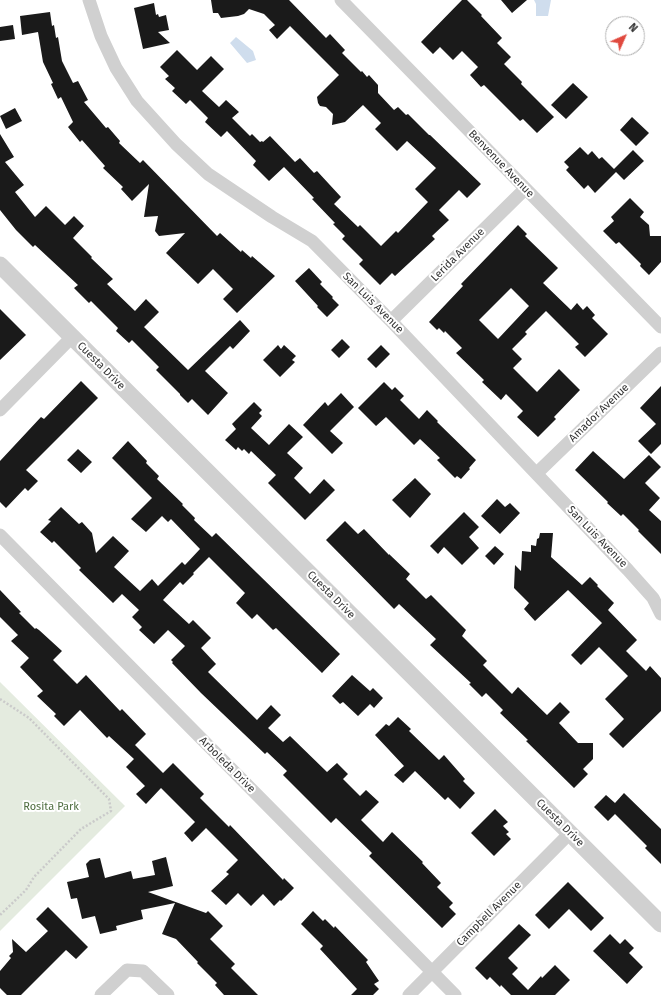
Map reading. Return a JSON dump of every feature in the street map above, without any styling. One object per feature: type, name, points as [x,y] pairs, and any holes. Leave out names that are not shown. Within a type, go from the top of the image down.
[{"type":"street","name":"San Luis Avenue","points":[[89,0],[101,36],[116,68],[138,101],[176,144],[208,174],[272,217],[312,241],[537,473],[653,598],[661,614]]},
{"type":"street","name":"Benvenue Avenue","points":[[341,0],[661,327]]},
{"type":"street","name":"Lerida Avenue","points":[[391,321],[525,189]]},
{"type":"street","name":"Cuesta Drive","points":[[0,265],[661,924]]},
{"type":"street","points":[[0,410],[72,337]]},
{"type":"street","name":"Amador Avenue","points":[[537,473],[661,353]]},
{"type":"street","name":"Arboleda Drive","points":[[0,535],[455,995]]},
{"type":"street","name":"Campbell Avenue","points":[[409,995],[570,834]]},
{"type":"street","points":[[101,995],[127,970],[144,971],[168,995]]},
{"type":"path","points":[[0,699],[29,718],[109,799],[111,811],[81,829],[34,877],[26,890],[0,915]]},
{"type":"green space","name":"Rosita Park","points":[[0,682],[125,806],[0,931]]},
{"type":"water","points":[[534,0],[551,0],[548,16],[536,16],[536,4]]},
{"type":"water","points":[[236,37],[253,51],[256,60],[247,63],[230,43]]},
{"type":"building","points":[[211,0],[289,0],[326,38],[330,34],[345,50],[342,53],[361,72],[362,71],[367,77],[369,75],[378,85],[378,93],[394,110],[398,107],[406,115],[408,114],[481,184],[467,198],[459,190],[439,210],[449,220],[432,236],[435,239],[395,276],[392,273],[380,285],[359,264],[363,260],[342,239],[345,236],[333,224],[335,223],[312,199],[314,198],[284,167],[269,181],[253,165],[256,161],[227,131],[221,137],[205,122],[208,118],[190,100],[186,104],[172,91],[175,88],[165,79],[169,76],[160,67],[177,50],[197,70],[211,56],[224,69],[202,91],[219,107],[226,100],[239,112],[232,118],[250,136],[252,134],[260,142],[263,142],[270,136],[295,162],[300,158],[314,173],[317,171],[341,197],[334,204],[358,227],[360,225],[381,246],[396,231],[398,233],[428,202],[415,189],[436,168],[407,141],[397,151],[375,129],[381,123],[363,105],[345,122],[332,125],[333,114],[326,107],[320,106],[317,97],[339,75],[290,26],[277,39],[269,30],[275,25],[264,14],[249,9],[244,14],[238,16],[221,18],[218,13],[213,13]]},
{"type":"building","points":[[462,0],[467,0],[502,38],[497,43],[511,57],[504,64],[522,82],[521,84],[554,117],[537,133],[523,119],[520,121],[484,85],[481,87],[470,75],[478,67],[462,51],[453,60],[440,47],[433,54],[421,42]]},
{"type":"building","points":[[501,0],[527,0],[512,13]]},
{"type":"building","points":[[154,3],[156,15],[158,14],[159,17],[166,15],[169,30],[158,32],[170,43],[143,49],[134,8]]},
{"type":"building","points":[[50,12],[52,26],[54,25],[56,38],[58,37],[62,61],[73,83],[78,81],[88,100],[84,102],[106,128],[108,127],[120,141],[119,143],[140,163],[143,160],[217,236],[220,233],[241,252],[242,250],[251,258],[252,256],[275,276],[237,313],[223,299],[233,289],[213,269],[198,284],[166,253],[185,233],[159,236],[155,231],[158,216],[144,217],[149,184],[132,201],[121,189],[123,187],[103,168],[105,166],[82,140],[80,142],[68,127],[73,122],[61,97],[58,99],[51,84],[53,83],[43,62],[38,32],[22,35],[20,16]]},
{"type":"building","points":[[13,25],[15,39],[0,41],[0,27]]},
{"type":"building","points":[[573,83],[588,97],[566,119],[551,105]]},
{"type":"building","points":[[15,108],[22,121],[6,129],[0,116]]},
{"type":"building","points":[[632,117],[649,133],[636,146],[620,130]]},
{"type":"building","points":[[0,134],[14,157],[5,162],[24,185],[15,192],[35,217],[46,206],[65,225],[74,216],[84,226],[73,238],[113,279],[107,284],[135,311],[146,299],[159,312],[144,327],[188,370],[240,320],[250,331],[233,349],[230,346],[205,371],[228,393],[208,415],[192,399],[188,403],[156,370],[159,367],[132,340],[129,343],[116,331],[118,328],[91,301],[89,303],[74,288],[78,285],[35,245],[33,247],[16,230],[0,210]]},
{"type":"building","points":[[580,147],[588,155],[592,151],[599,159],[602,157],[614,169],[633,150],[644,161],[624,180],[616,172],[595,193],[588,185],[584,189],[566,170],[569,167],[564,162]]},
{"type":"building","points":[[630,198],[644,212],[640,217],[649,225],[650,236],[661,236],[661,262],[649,275],[640,266],[641,264],[619,242],[616,244],[603,231],[614,221],[611,217]]},
{"type":"building","points":[[518,225],[527,234],[525,236],[558,268],[543,283],[571,310],[577,303],[583,310],[587,306],[595,315],[592,318],[608,334],[585,357],[575,347],[579,344],[546,311],[525,332],[527,334],[512,349],[522,359],[513,368],[537,392],[559,369],[580,390],[554,417],[556,419],[538,437],[517,417],[523,411],[506,394],[501,400],[482,382],[484,380],[456,353],[462,348],[445,331],[444,333],[439,328],[437,330],[429,322],[463,286],[461,284]],"holes":[[[511,288],[529,306],[498,339],[479,320]]]},
{"type":"building","points":[[309,268],[322,282],[320,284],[339,305],[327,317],[295,281]]},
{"type":"building","points":[[0,309],[26,335],[0,360]]},
{"type":"building","points":[[342,339],[350,347],[339,358],[331,350]]},
{"type":"building","points":[[278,345],[281,349],[284,345],[296,356],[292,360],[295,362],[280,377],[263,360]]},
{"type":"building","points":[[381,345],[390,354],[376,368],[367,359]]},
{"type":"building","points":[[81,381],[98,398],[26,470],[38,481],[28,491],[25,488],[6,508],[0,502],[0,461],[41,417],[44,419]]},
{"type":"building","points":[[384,382],[392,390],[395,387],[404,396],[400,400],[419,419],[427,410],[438,421],[437,422],[476,460],[461,479],[457,476],[455,478],[437,460],[440,458],[420,439],[414,445],[386,417],[376,426],[358,408]]},
{"type":"building","points":[[661,386],[661,444],[651,454],[638,441],[656,424],[640,408]]},
{"type":"building","points":[[341,393],[354,407],[330,431],[343,443],[332,454],[303,425],[325,402],[328,406]]},
{"type":"building","points":[[254,402],[262,410],[259,413],[262,416],[251,428],[269,445],[289,424],[303,437],[287,453],[303,468],[294,478],[310,494],[324,479],[335,490],[305,520],[268,483],[276,475],[251,451],[249,454],[244,449],[242,451],[238,447],[236,450],[225,440],[236,429],[232,424]]},
{"type":"building","points":[[128,441],[159,476],[157,479],[183,504],[182,505],[195,518],[194,520],[212,537],[216,533],[340,654],[322,673],[276,628],[273,630],[257,614],[252,619],[236,603],[245,593],[209,557],[183,585],[180,582],[163,600],[189,624],[193,620],[211,638],[201,648],[216,664],[208,672],[257,720],[271,705],[281,715],[268,728],[283,742],[290,736],[327,772],[337,763],[348,774],[343,779],[360,796],[366,790],[379,802],[361,820],[383,842],[392,832],[423,862],[422,863],[441,883],[437,887],[453,903],[449,907],[456,914],[442,928],[369,856],[372,853],[336,818],[331,823],[283,775],[287,771],[267,752],[265,754],[172,663],[173,662],[171,660],[185,646],[168,630],[154,644],[139,630],[142,627],[132,617],[139,610],[122,594],[113,603],[79,570],[81,568],[54,541],[52,543],[40,532],[51,521],[48,520],[61,507],[79,524],[82,522],[92,533],[96,553],[113,536],[129,551],[114,567],[140,591],[152,579],[158,586],[182,562],[185,565],[200,549],[171,519],[168,522],[162,516],[146,532],[131,519],[152,498],[112,458]]},
{"type":"building","points":[[78,449],[92,462],[81,473],[67,460]]},
{"type":"building","points":[[593,451],[624,479],[649,455],[661,467],[645,483],[660,498],[649,510],[661,521],[661,554],[623,514],[621,516],[575,470]]},
{"type":"building","points":[[415,478],[431,494],[410,518],[392,500]]},
{"type":"building","points":[[497,499],[505,507],[510,503],[520,513],[500,534],[481,516]]},
{"type":"building","points":[[464,512],[479,527],[469,537],[479,548],[462,565],[444,547],[438,554],[430,546]]},
{"type":"building","points":[[345,521],[358,534],[364,529],[410,574],[406,579],[426,599],[431,595],[466,630],[462,636],[487,661],[483,665],[512,694],[518,687],[547,715],[560,702],[570,712],[559,723],[578,743],[593,743],[593,759],[583,769],[588,774],[574,788],[500,713],[503,710],[486,693],[482,697],[469,684],[471,683],[430,645],[436,639],[399,604],[394,609],[326,540]]},
{"type":"building","points":[[540,533],[553,533],[551,557],[582,585],[590,577],[614,603],[608,610],[637,640],[626,651],[646,671],[650,666],[661,678],[661,711],[623,748],[609,734],[624,719],[605,699],[628,676],[599,647],[581,665],[571,655],[602,623],[568,590],[535,621],[524,609],[529,603],[514,588],[515,565],[521,571],[522,551],[531,552],[531,545],[536,546]]},
{"type":"building","points":[[495,546],[504,554],[494,565],[485,556]]},
{"type":"building","points":[[0,590],[21,612],[19,613],[35,629],[36,628],[39,630],[62,651],[53,660],[77,684],[86,675],[120,711],[122,709],[146,734],[135,745],[163,773],[173,763],[204,794],[200,798],[229,827],[230,825],[283,880],[284,878],[294,888],[281,901],[280,900],[274,906],[263,894],[251,906],[238,893],[226,905],[211,891],[229,874],[226,872],[238,860],[206,828],[192,842],[184,833],[195,822],[161,788],[146,804],[136,794],[145,786],[126,767],[134,759],[109,736],[107,738],[80,710],[64,726],[54,716],[56,714],[37,696],[43,691],[20,667],[29,658],[11,641],[18,635],[0,617]]},
{"type":"building","points":[[352,675],[370,691],[373,688],[383,698],[374,708],[370,704],[358,716],[343,702],[340,704],[332,696]]},
{"type":"building","points":[[398,717],[411,729],[409,731],[439,760],[444,755],[465,779],[463,781],[475,793],[460,809],[448,797],[445,800],[415,771],[403,783],[394,775],[404,766],[375,735],[386,724],[389,726]]},
{"type":"building","points":[[624,793],[661,829],[661,864],[645,848],[647,846],[615,814],[608,821],[594,807],[606,795],[615,803]]},
{"type":"building","points":[[495,809],[508,822],[503,826],[509,832],[506,834],[511,839],[494,856],[471,833]]},
{"type":"building","points":[[166,857],[173,886],[148,892],[206,913],[208,911],[223,926],[210,939],[235,964],[231,968],[258,995],[224,995],[215,985],[217,983],[176,939],[162,934],[175,903],[141,910],[143,919],[116,926],[117,930],[100,934],[95,916],[82,919],[77,898],[71,899],[67,882],[89,877],[86,864],[90,860],[100,858],[105,878],[131,871],[133,879],[155,875],[152,861]]},
{"type":"building","points":[[568,882],[604,918],[591,931],[569,909],[549,929],[535,915]]},
{"type":"building","points":[[48,907],[88,947],[76,959],[66,950],[21,995],[7,995],[0,988],[0,971],[11,958],[9,956],[13,952],[12,939],[26,952],[48,931],[36,919]]},
{"type":"building","points":[[313,911],[323,921],[325,919],[334,928],[335,926],[368,960],[366,962],[379,981],[374,984],[379,989],[373,995],[351,995],[357,989],[320,949],[323,946],[301,924]]},
{"type":"building","points":[[519,924],[531,935],[508,958],[518,968],[512,974],[528,990],[541,976],[542,978],[555,965],[570,980],[555,995],[511,995],[490,977],[487,980],[475,968]]},
{"type":"building","points":[[610,934],[620,944],[625,939],[634,948],[629,953],[643,967],[627,984],[593,951]]}]
